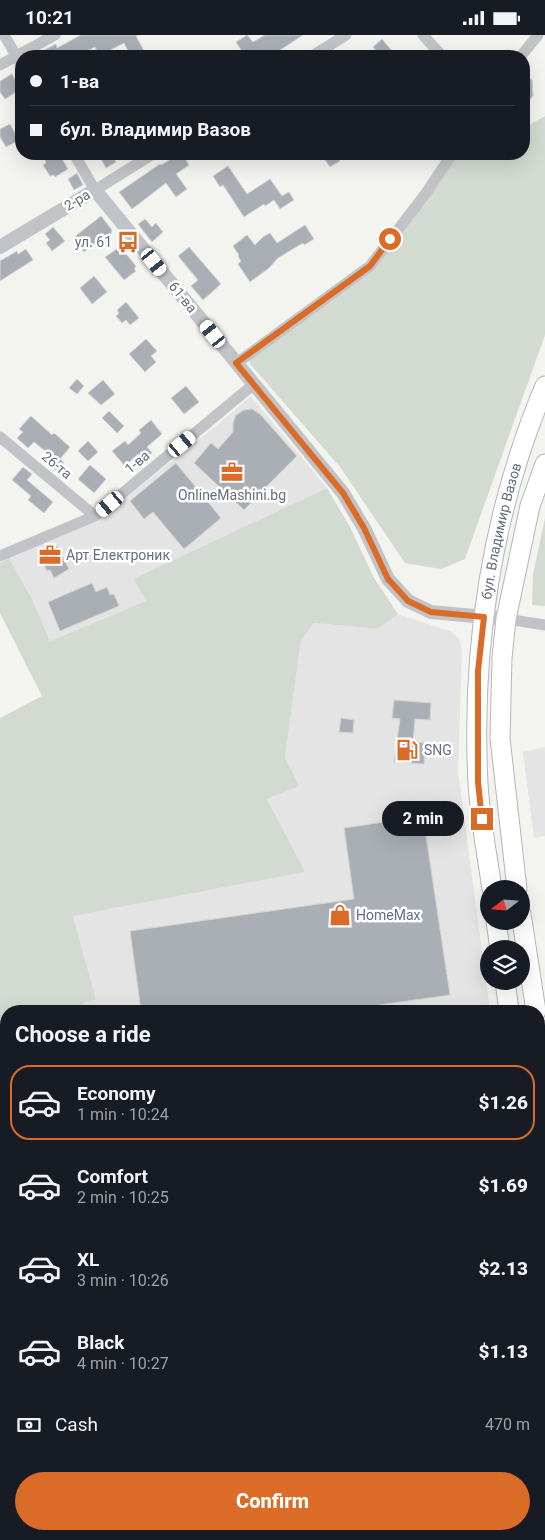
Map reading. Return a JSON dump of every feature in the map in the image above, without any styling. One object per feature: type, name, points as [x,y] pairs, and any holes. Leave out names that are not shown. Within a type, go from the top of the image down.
[{"type":"main road","name":"бул. Владимир Вазов","points":[[491,880],[478,782],[478,671],[488,581],[504,505],[534,411],[545,386]]},
{"type":"main road","name":"бул. Владимир Вазов","points":[[517,880],[500,738],[502,658],[506,619],[530,506],[545,464]]},
{"type":"main road","points":[[523,930],[535,1005]]},
{"type":"main road","points":[[506,990],[508,1005]]},
{"type":"street","points":[[4,35],[15,53]]},
{"type":"street","points":[[33,50],[55,35]]},
{"type":"street","points":[[322,50],[346,35]]},
{"type":"street","points":[[423,35],[437,50]]},
{"type":"street","points":[[526,50],[538,35]]},
{"type":"street","points":[[0,65],[15,61]]},
{"type":"street","name":"61-ва","points":[[78,160],[95,190],[343,493],[364,528],[388,579],[408,601],[431,612],[506,619]]},
{"type":"street","name":"2-ра","points":[[0,247],[143,160]]},
{"type":"street","points":[[236,363],[370,266],[426,193],[448,160]]},
{"type":"street","name":"1-ва","points":[[0,556],[95,516],[254,384]]},
{"type":"street","name":"26-та","points":[[0,437],[95,516]]},
{"type":"street","points":[[506,619],[545,625]]},
{"type":"shaded area","points":[[545,116],[545,335],[465,559],[441,569],[405,563],[340,467],[250,364],[249,358],[366,273],[451,160],[530,160],[530,125]]},
{"type":"shaded area","points":[[251,396],[327,488],[133,579],[146,601],[50,641],[32,599],[9,558],[97,521]]},
{"type":"shaded area","points":[[327,488],[350,527],[374,578],[398,614],[378,629],[314,623],[301,640],[285,757],[299,786],[267,799],[305,872],[73,916],[96,999],[83,1003],[83,1005],[0,1005],[0,718],[42,696],[0,613],[0,563],[9,558],[32,599],[50,641],[146,601],[133,579]]},
{"type":"shaded area","points":[[545,518],[545,606],[532,605],[533,574]]},
{"type":"shaded area","points":[[398,614],[452,632],[459,639],[462,651],[458,772],[480,940],[480,990],[487,990],[489,1005],[83,1005],[83,1003],[96,998],[73,916],[304,872],[267,799],[298,786],[285,757],[301,640],[314,623],[378,629]]},
{"type":"shaded area","points":[[545,747],[545,836],[534,838],[523,752]]},
{"type":"building","points":[[81,35],[139,35],[136,36],[143,50],[128,50],[124,43],[111,50],[96,50],[95,47],[89,50],[44,50],[56,44],[57,48]]},
{"type":"building","points":[[247,35],[253,42],[265,35],[303,35],[280,50],[241,50],[236,42]]},
{"type":"building","points":[[382,39],[391,50],[375,50],[373,47]]},
{"type":"building","points":[[12,74],[15,79],[15,93],[5,99],[0,92],[0,81]]},
{"type":"building","points":[[530,79],[532,79],[533,96],[530,99]]},
{"type":"building","points":[[10,124],[15,133],[15,142],[6,147],[0,137],[0,129]]},
{"type":"building","points":[[45,160],[63,160],[68,169],[55,177],[54,175],[50,176],[43,165],[46,163]]},
{"type":"building","points":[[101,160],[115,160],[116,162],[106,168]]},
{"type":"building","points":[[170,160],[186,160],[189,165],[176,174],[187,189],[176,197],[166,183],[132,209],[119,192]]},
{"type":"building","points":[[325,160],[340,161],[330,167]]},
{"type":"building","points":[[228,166],[247,194],[270,179],[282,196],[289,192],[294,200],[280,209],[274,200],[244,217],[223,185],[220,187],[213,176]]},
{"type":"building","points":[[77,173],[83,185],[74,190],[68,179]]},
{"type":"building","points":[[101,216],[112,230],[109,240],[98,241],[84,252],[73,238]]},
{"type":"building","points":[[145,219],[152,227],[156,223],[163,232],[152,242],[138,224]]},
{"type":"building","points":[[305,225],[314,239],[304,245],[303,243],[278,258],[269,268],[250,282],[238,264],[241,261],[233,246],[247,235],[255,245],[270,233],[277,243]]},
{"type":"building","points":[[53,227],[65,241],[52,251],[46,243],[50,240],[45,234]]},
{"type":"building","points":[[189,247],[221,284],[203,300],[191,286],[198,280],[178,256]]},
{"type":"building","points":[[26,249],[33,260],[0,281],[0,261],[17,251],[18,254]]},
{"type":"building","points":[[117,249],[120,251],[122,249],[136,266],[134,269],[136,271],[124,280],[105,257]]},
{"type":"building","points":[[94,276],[107,292],[92,304],[80,288]]},
{"type":"building","points":[[126,302],[139,318],[130,325],[126,320],[122,323],[116,316],[119,313],[117,310]]},
{"type":"building","points":[[146,339],[157,351],[151,356],[156,362],[145,372],[129,354]]},
{"type":"building","points":[[77,379],[84,386],[77,394],[69,388]]},
{"type":"building","points":[[103,380],[115,394],[101,405],[88,393]]},
{"type":"building","points":[[186,386],[199,402],[184,414],[171,398]]},
{"type":"building","points":[[252,409],[260,414],[297,456],[265,488],[268,495],[254,500],[244,510],[194,463],[211,443],[218,449],[233,432],[233,423],[236,415],[244,410]]},
{"type":"building","points":[[109,411],[124,426],[117,433],[102,418]]},
{"type":"building","points":[[31,416],[52,435],[54,433],[70,447],[60,459],[64,463],[57,471],[45,461],[50,455],[34,442],[28,448],[17,438],[23,432],[19,429]]},
{"type":"building","points":[[151,420],[162,434],[147,447],[152,453],[143,460],[138,454],[125,466],[112,451],[125,441],[128,445],[141,433],[139,430]]},
{"type":"building","points":[[88,441],[98,452],[88,461],[78,451]]},
{"type":"building","points":[[176,463],[221,518],[184,549],[153,512],[144,519],[130,501]]},
{"type":"building","points":[[90,465],[106,479],[94,493],[78,479]]},
{"type":"building","points":[[23,467],[32,474],[27,480],[53,502],[44,513],[28,500],[31,496],[12,480]]},
{"type":"building","points":[[57,546],[69,569],[54,578],[50,570],[47,571],[39,555]]},
{"type":"building","points":[[92,583],[96,592],[107,587],[110,595],[114,594],[119,606],[60,631],[48,602]]},
{"type":"building","points":[[394,700],[431,703],[430,720],[415,719],[413,742],[425,743],[424,764],[394,762],[400,719],[392,718]]},
{"type":"building","points":[[341,718],[354,720],[353,733],[339,732]]},
{"type":"building","name":"HomeMax","points":[[423,816],[450,995],[379,1005],[140,1005],[130,931],[354,899],[344,828]]},
{"type":"place","name":"ул. 61","points":[[128,242]]},
{"type":"place","name":"ОnlineMashini.bg","points":[[232,472]]},
{"type":"place","name":"Арт Електроник","points":[[50,555]]},
{"type":"place","name":"SNG","points":[[407,750]]},
{"type":"place","name":"HomeMax","points":[[340,915]]},
{"type":"route","points":[[390,239],[370,266],[236,363],[343,493],[364,528],[388,579],[408,601],[431,612],[484,617],[478,671],[478,782],[482,819]]}]
